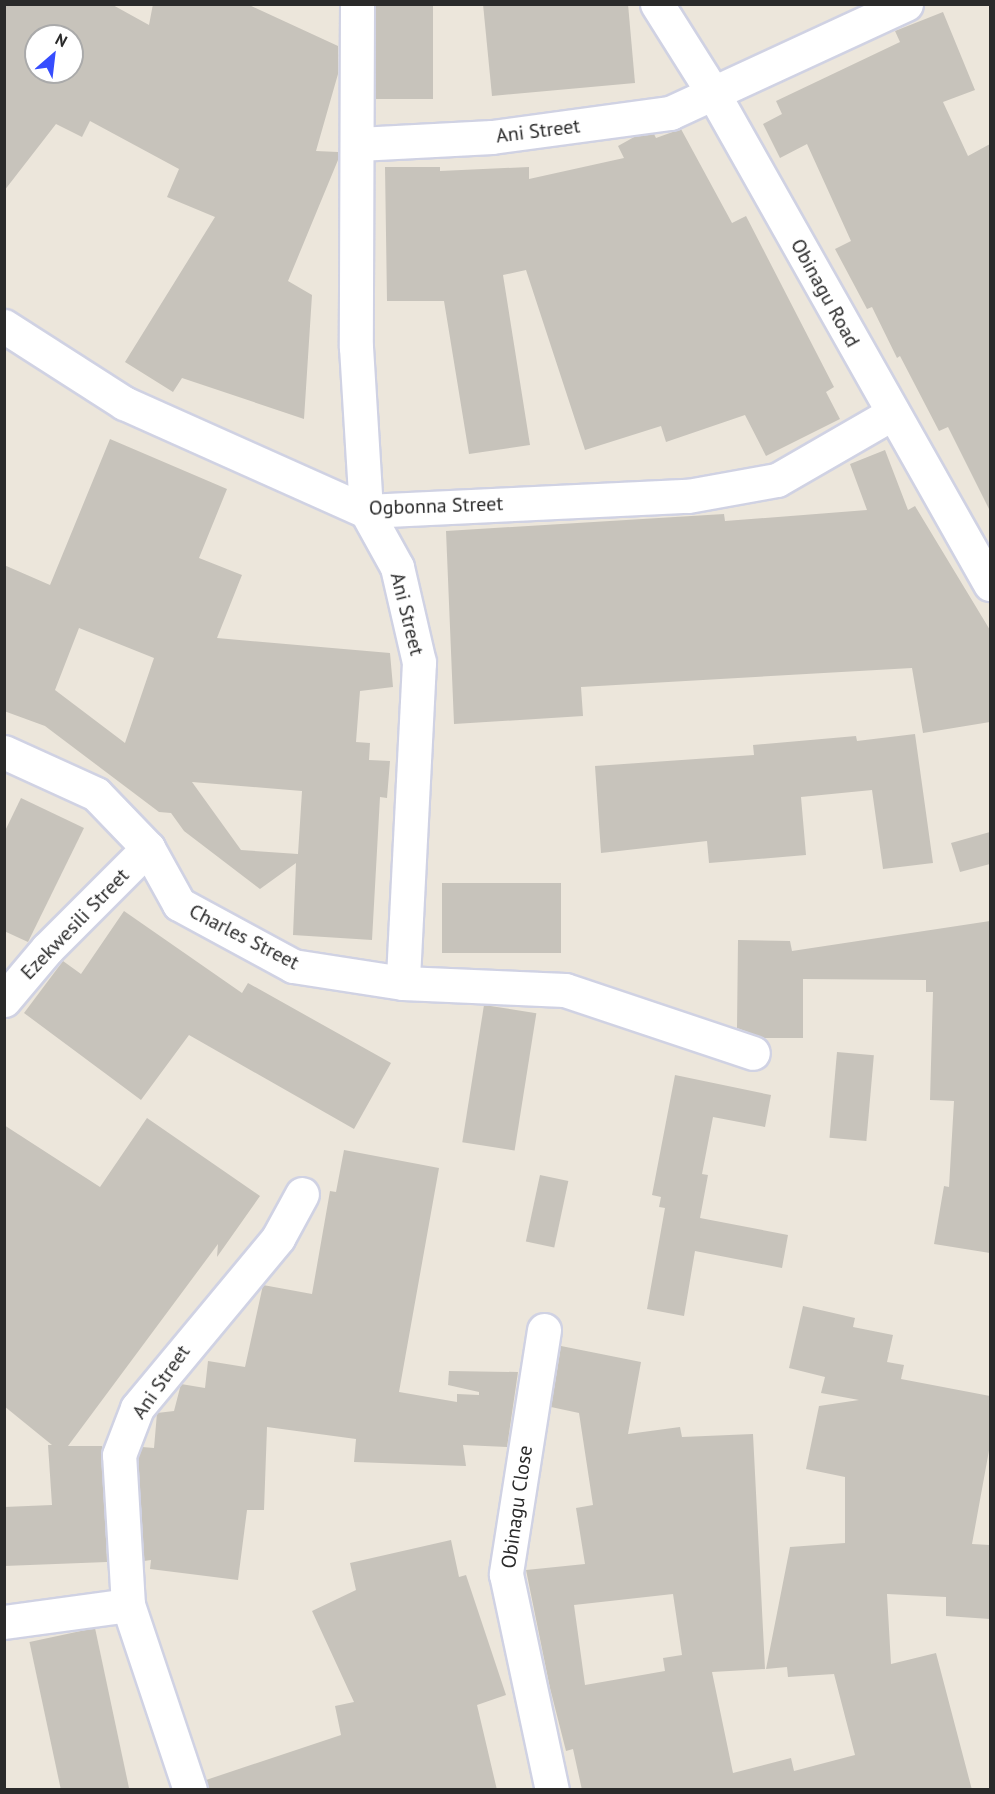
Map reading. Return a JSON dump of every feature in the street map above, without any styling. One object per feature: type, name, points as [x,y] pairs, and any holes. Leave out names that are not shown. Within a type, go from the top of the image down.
[{"type":"street","name":"Ani Street","points":[[357,4],[356,347],[366,511],[397,567],[419,662],[403,983]]},
{"type":"street","name":"Obinagu Road","points":[[657,4],[712,93],[990,584]]},
{"type":"street","name":"Ani Street","points":[[358,144],[492,137],[670,113],[906,4]]},
{"type":"street","name":"Ogbonna Street","points":[[4,326],[124,403],[366,511],[710,492],[777,480],[893,413]]},
{"type":"street","name":"Charles Street","points":[[4,752],[96,794],[148,848],[179,904],[293,966],[403,983],[565,990],[753,1053]]},
{"type":"street","name":"Ezekwesili Street","points":[[4,1000],[47,949],[148,848]]},
{"type":"street","name":"Ani Street","points":[[190,1790],[128,1605],[119,1455],[137,1408],[278,1238],[302,1194]]},
{"type":"street","name":"Obinagu Close","points":[[544,1330],[506,1575],[552,1790]]},
{"type":"street","points":[[4,1622],[128,1605]]},
{"type":"building","points":[[4,4],[111,4],[149,25],[153,4],[247,4],[338,46],[338,74],[316,151],[338,152],[338,160],[288,281],[312,295],[304,419],[182,378],[173,392],[125,362],[215,217],[167,197],[179,169],[90,121],[82,137],[56,124],[4,191]]},
{"type":"building","points":[[376,4],[433,4],[433,99],[376,99]]},
{"type":"building","points":[[483,4],[628,4],[635,83],[492,96]]},
{"type":"building","points":[[943,12],[975,90],[943,102],[968,156],[990,144],[990,511],[948,427],[939,431],[900,356],[897,358],[872,307],[867,309],[835,249],[851,241],[807,144],[780,158],[763,124],[782,114],[776,101],[900,42],[895,31]]},
{"type":"building","points":[[681,129],[732,223],[746,216],[834,387],[826,392],[840,419],[766,456],[745,415],[666,442],[661,426],[585,450],[526,270],[503,275],[530,445],[469,454],[444,301],[387,301],[385,167],[440,167],[440,171],[529,167],[529,179],[624,158],[618,146],[636,136],[654,134],[656,138]]},
{"type":"building","points":[[110,439],[227,489],[199,558],[242,575],[217,638],[390,653],[393,687],[360,691],[356,742],[370,743],[369,760],[390,761],[387,798],[380,797],[372,940],[293,935],[296,863],[260,889],[184,831],[171,813],[159,812],[45,726],[4,711],[4,565],[50,585]],"holes":[[[79,628],[154,658],[125,743],[55,690]],[[192,782],[302,791],[298,854],[241,850]]]},
{"type":"building","points":[[885,450],[908,510],[915,506],[990,630],[990,722],[923,733],[912,668],[581,687],[583,716],[454,724],[446,531],[724,514],[725,521],[867,510],[850,464]]},
{"type":"building","points":[[915,734],[933,863],[883,869],[872,790],[801,797],[806,855],[709,863],[707,841],[601,853],[595,766],[754,755],[753,745],[856,736],[857,741]]},
{"type":"building","points":[[21,798],[84,828],[28,942],[4,931],[4,833]]},
{"type":"building","points":[[990,832],[990,864],[960,872],[951,843]]},
{"type":"building","points":[[442,883],[561,883],[561,953],[442,953]]},
{"type":"building","points":[[124,911],[242,993],[248,983],[391,1063],[354,1129],[189,1035],[141,1100],[24,1013],[63,961],[81,974]]},
{"type":"building","points":[[990,921],[990,1253],[934,1244],[944,1186],[949,1187],[954,1101],[930,1100],[933,992],[926,992],[926,980],[803,979],[803,1038],[764,1038],[737,1028],[738,940],[790,941],[792,951]]},
{"type":"building","points":[[484,1005],[536,1013],[515,1151],[462,1142]]},
{"type":"building","points":[[837,1052],[874,1055],[866,1141],[830,1138]]},
{"type":"building","points":[[675,1075],[771,1095],[765,1127],[713,1117],[702,1174],[708,1175],[700,1218],[788,1235],[782,1268],[695,1251],[684,1316],[647,1309],[665,1208],[659,1207],[661,1197],[652,1195]]},
{"type":"building","points":[[147,1118],[260,1196],[217,1257],[218,1244],[68,1446],[102,1446],[107,1562],[4,1566],[4,1507],[52,1505],[48,1445],[52,1445],[4,1406],[4,1125],[100,1187]]},
{"type":"building","points":[[344,1150],[439,1168],[399,1392],[457,1402],[457,1394],[479,1395],[479,1392],[448,1385],[449,1371],[518,1372],[507,1447],[463,1445],[466,1466],[354,1462],[356,1439],[267,1427],[264,1510],[247,1510],[238,1580],[150,1569],[151,1560],[144,1561],[138,1458],[142,1447],[154,1448],[157,1413],[174,1411],[181,1384],[205,1388],[208,1361],[245,1367],[263,1285],[312,1294],[330,1191],[336,1192]]},
{"type":"building","points":[[540,1175],[568,1181],[554,1248],[526,1242]]},
{"type":"building","points":[[803,1306],[855,1318],[853,1327],[893,1335],[887,1362],[904,1365],[901,1379],[990,1396],[990,1445],[972,1544],[990,1545],[990,1619],[946,1616],[946,1597],[887,1594],[891,1664],[936,1653],[972,1790],[582,1790],[573,1749],[566,1751],[550,1688],[526,1570],[585,1564],[576,1508],[593,1505],[579,1413],[551,1407],[561,1346],[641,1362],[628,1434],[680,1427],[682,1437],[753,1434],[765,1669],[712,1672],[733,1773],[791,1758],[794,1771],[855,1755],[834,1674],[788,1677],[787,1667],[766,1669],[790,1547],[845,1543],[845,1477],[806,1469],[819,1406],[859,1400],[821,1393],[825,1377],[789,1368]],"holes":[[[673,1594],[682,1655],[663,1658],[665,1671],[585,1685],[574,1605]]]},
{"type":"building","points":[[451,1540],[459,1577],[466,1575],[506,1695],[477,1705],[497,1790],[208,1790],[206,1780],[341,1735],[335,1706],[354,1702],[312,1611],[356,1590],[350,1563]]},
{"type":"building","points":[[95,1628],[129,1789],[61,1790],[29,1642]]}]
